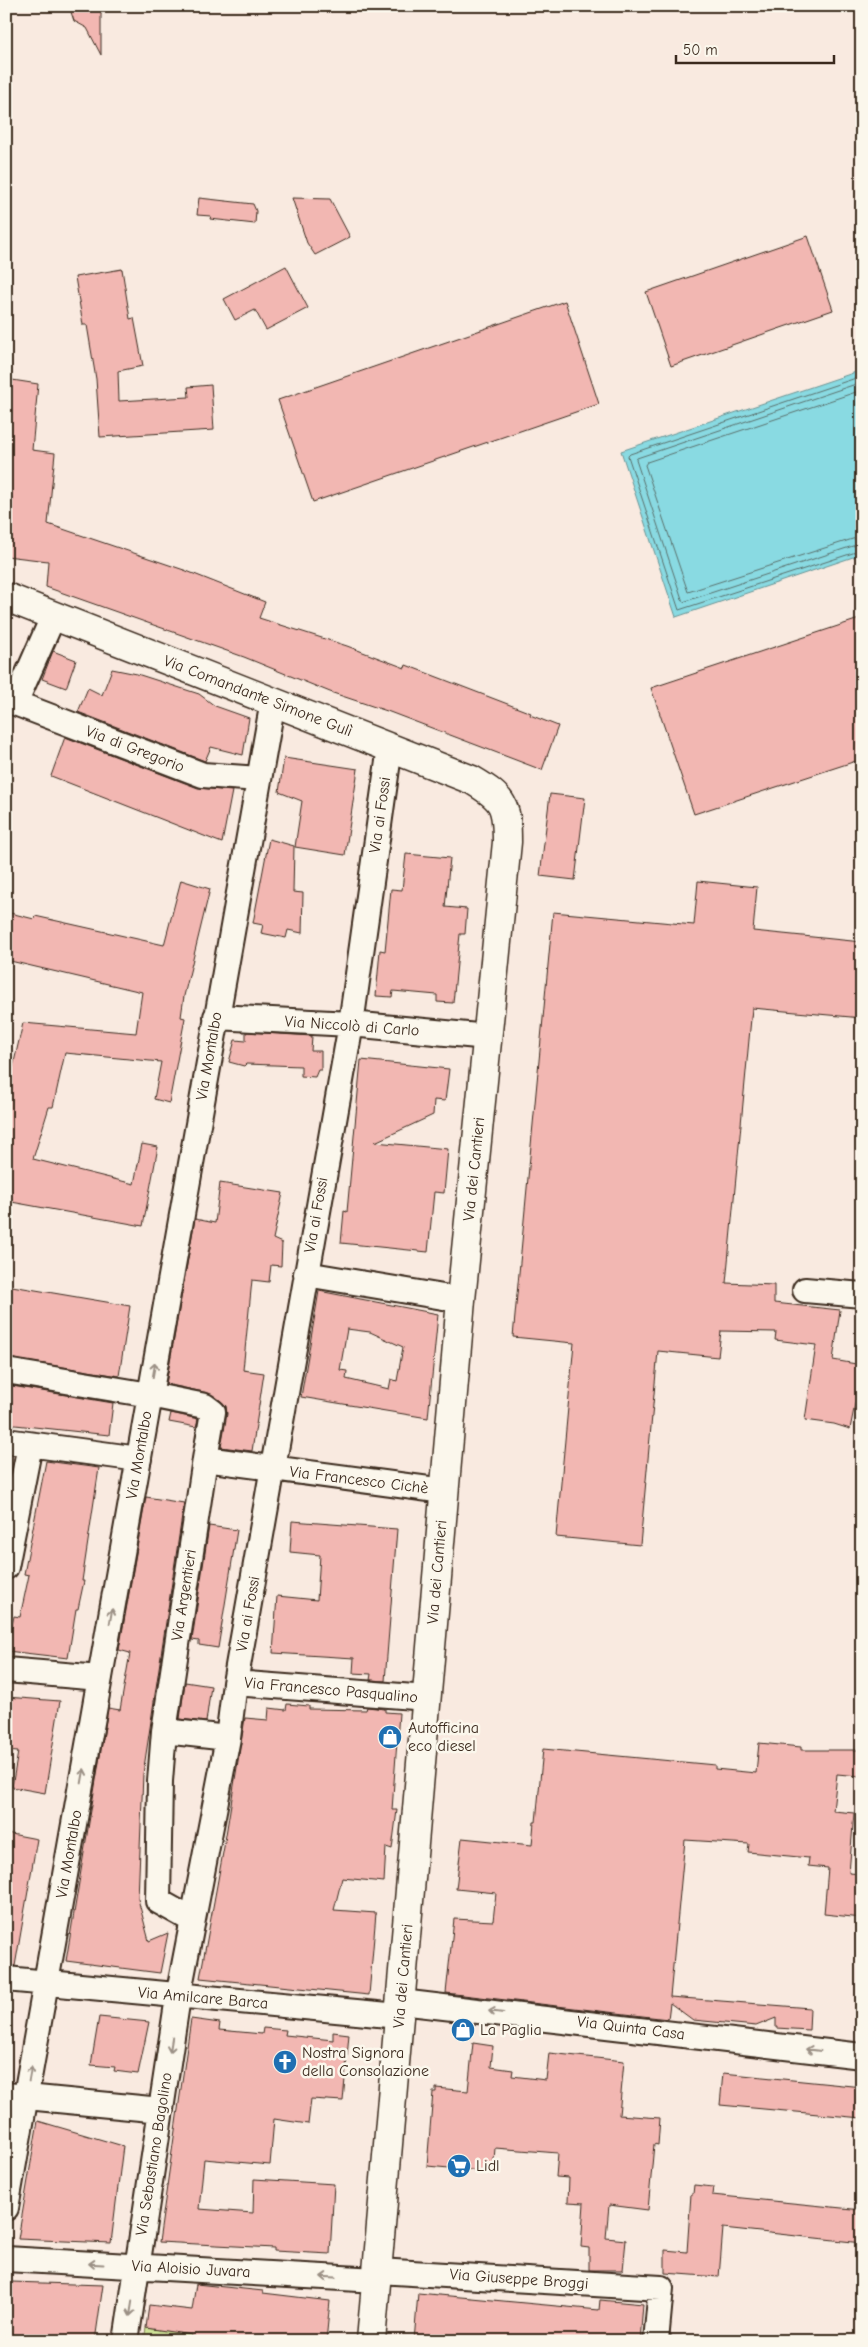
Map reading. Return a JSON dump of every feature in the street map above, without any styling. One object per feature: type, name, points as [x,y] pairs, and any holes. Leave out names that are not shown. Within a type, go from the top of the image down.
[{"type":"main road","name":"Via Comandante Simone Gulì","points":[[6,597],[472,780],[490,791],[503,804]]},
{"type":"main road","name":"Via dei Cantieri","points":[[371,2341],[461,1300],[507,842],[507,822],[503,804]]},
{"type":"street","name":"Via di Gregorio","points":[[53,617],[11,702],[203,775],[258,779]]},
{"type":"street","name":"Via Montalbo","points":[[6,2208],[16,2097],[46,1982],[272,702]]},
{"type":"street","name":"Via ai Fossi","points":[[192,1920],[228,1738],[235,1683],[351,1024],[390,747]]},
{"type":"street","name":"Via Niccolò di Carlo","points":[[216,1017],[351,1024],[488,1037]]},
{"type":"street","points":[[306,1274],[461,1300]]},
{"type":"street","points":[[805,1290],[862,1295]]},
{"type":"street","points":[[6,1371],[150,1394]]},
{"type":"street","name":"Via Argentieri","points":[[150,1394],[205,1406],[212,1412],[164,1731],[160,1781],[158,1901],[192,1920]]},
{"type":"street","points":[[6,1441],[139,1458]]},
{"type":"street","points":[[6,1568],[30,1445]]},
{"type":"street","name":"Via Francesco Cichè","points":[[205,1460],[444,1491]]},
{"type":"street","points":[[6,1670],[100,1678]]},
{"type":"street","name":"Via Francesco Pasqualino","points":[[235,1683],[427,1698]]},
{"type":"street","points":[[164,1731],[228,1738]]},
{"type":"street","name":"Via Sebastiano Bagolino","points":[[126,2341],[178,1997],[192,1920]]},
{"type":"street","name":"Via Amilcare Barca","points":[[6,1979],[178,1997],[400,2009]]},
{"type":"street","name":"Via Quinta Casa","points":[[400,2009],[862,2056]]},
{"type":"street","points":[[16,2097],[161,2110]]},
{"type":"street","name":"Via Aloisio Juvara","points":[[6,2259],[377,2275]]},
{"type":"street","name":"Via Giuseppe Broggi","points":[[377,2275],[660,2288],[656,2341]]},
{"type":"green space","points":[[146,2328],[192,2334],[191,2341],[144,2341]]},
{"type":"water","points":[[862,370],[862,554],[676,617],[621,451]]},
{"type":"building","points":[[69,6],[101,6],[101,55],[87,28],[74,21]]},
{"type":"building","points":[[199,198],[253,204],[256,211],[255,224],[210,219],[211,216],[197,215]]},
{"type":"building","points":[[292,198],[330,199],[350,237],[315,255],[307,243]]},
{"type":"building","points":[[808,236],[833,310],[671,366],[646,292]]},
{"type":"building","points":[[286,266],[308,308],[266,330],[255,310],[235,320],[224,299]]},
{"type":"building","points":[[122,269],[130,319],[134,318],[143,366],[118,371],[119,401],[189,397],[188,387],[211,385],[214,430],[100,437],[96,379],[87,325],[83,325],[75,277]]},
{"type":"building","points":[[565,301],[599,404],[313,502],[278,400]]},
{"type":"building","points":[[6,379],[38,384],[32,450],[55,453],[48,524],[184,570],[265,602],[259,618],[347,646],[405,668],[406,665],[531,713],[530,715],[558,726],[542,770],[387,711],[330,692],[244,657],[46,587],[48,561],[6,556]]},
{"type":"building","points":[[862,618],[862,759],[694,814],[651,688]]},
{"type":"building","points":[[53,651],[76,660],[66,688],[42,679]]},
{"type":"building","points":[[112,669],[137,674],[199,694],[215,706],[249,718],[243,755],[211,747],[205,761],[78,712],[88,688],[102,695]]},
{"type":"building","points":[[65,737],[198,788],[232,791],[222,843],[51,776]]},
{"type":"building","points":[[284,758],[358,769],[345,855],[295,847],[302,801],[279,792]]},
{"type":"building","points":[[550,794],[585,798],[575,880],[540,876]]},
{"type":"building","points":[[269,839],[294,846],[293,892],[303,893],[302,933],[288,930],[286,938],[261,933],[263,925],[253,923]]},
{"type":"building","points":[[406,854],[450,858],[445,907],[467,909],[465,934],[460,934],[453,1003],[437,1002],[437,995],[393,991],[392,997],[376,996],[380,950],[385,951],[391,889],[402,890]]},
{"type":"building","points":[[181,880],[210,889],[184,996],[181,1017],[185,1018],[169,1103],[154,1099],[161,1062],[65,1053],[53,1107],[49,1107],[33,1159],[134,1184],[142,1144],[158,1147],[143,1226],[6,1201],[6,1070],[12,1071],[23,1023],[136,1033],[142,992],[6,960],[6,912],[34,919],[35,916],[164,945]]},
{"type":"building","points":[[698,881],[757,887],[753,931],[862,942],[862,1018],[752,1008],[726,1283],[774,1285],[774,1303],[840,1310],[833,1360],[862,1365],[862,1384],[859,1384],[850,1429],[834,1424],[805,1420],[816,1345],[775,1340],[776,1332],[721,1331],[718,1357],[658,1351],[640,1545],[556,1537],[574,1343],[513,1337],[553,912],[694,925]]},
{"type":"building","points":[[246,1032],[312,1036],[311,1051],[321,1051],[321,1070],[318,1070],[315,1077],[301,1076],[301,1066],[246,1064],[244,1066],[229,1062],[235,1040],[246,1041]]},
{"type":"building","points":[[361,1060],[449,1069],[445,1101],[434,1100],[433,1115],[375,1142],[448,1149],[444,1193],[434,1192],[428,1252],[341,1243],[344,1211],[347,1212]]},
{"type":"building","points":[[220,1183],[283,1193],[273,1239],[282,1243],[281,1266],[271,1265],[269,1282],[252,1280],[243,1370],[264,1373],[252,1451],[221,1447],[227,1414],[226,1406],[221,1401],[208,1393],[166,1384],[195,1219],[215,1223]]},
{"type":"building","points":[[6,1285],[130,1306],[119,1376],[6,1358]]},
{"type":"building","points":[[319,1291],[438,1314],[428,1418],[301,1397]],"holes":[[[347,1329],[370,1332],[403,1347],[397,1381],[391,1379],[389,1389],[346,1379],[347,1371],[340,1370]]]},
{"type":"building","points":[[6,1385],[113,1403],[109,1435],[6,1424]]},
{"type":"building","points":[[171,1413],[198,1419],[196,1427],[169,1422]]},
{"type":"building","points":[[46,1461],[99,1468],[82,1581],[84,1581],[78,1609],[76,1609],[68,1658],[7,1651],[14,1616],[20,1617],[29,1575],[24,1574]]},
{"type":"building","points":[[146,1497],[184,1503],[143,1774],[138,1899],[149,1941],[168,1933],[160,1973],[66,1961],[108,1708],[120,1710],[130,1653],[119,1650]]},
{"type":"building","points":[[292,1521],[397,1529],[385,1681],[370,1680],[371,1674],[353,1673],[354,1658],[273,1653],[277,1596],[317,1600],[320,1555],[290,1552]]},
{"type":"building","points":[[209,1526],[237,1530],[218,1648],[199,1645],[199,1641],[192,1640]]},
{"type":"building","points":[[185,1682],[211,1686],[206,1722],[180,1719]]},
{"type":"building","points":[[6,1697],[60,1701],[45,1793],[12,1787],[18,1752],[6,1751]]},
{"type":"building","points":[[287,1704],[309,1706],[309,1709],[366,1710],[367,1707],[385,1709],[385,1712],[399,1713],[392,1810],[397,1810],[392,1849],[386,1847],[384,1882],[342,1878],[334,1910],[376,1913],[369,1995],[200,1978],[245,1718],[268,1720],[269,1708],[286,1710]]},
{"type":"building","points":[[759,1743],[801,1747],[801,1750],[860,1750],[859,1776],[837,1774],[833,1811],[854,1813],[849,1873],[862,1874],[862,1918],[824,1914],[828,1868],[808,1866],[809,1858],[748,1852],[749,1844],[685,1840],[670,1997],[810,2008],[809,2030],[776,2028],[776,2018],[756,2026],[693,2020],[670,2003],[668,2019],[446,1993],[454,1919],[493,1921],[496,1893],[456,1889],[462,1838],[532,1845],[543,1749],[715,1765],[715,1769],[756,1773]]},
{"type":"building","points":[[6,1833],[37,1839],[15,1966],[6,1965]]},
{"type":"building","points":[[99,2017],[149,2022],[138,2074],[114,2071],[115,2067],[91,2065]]},
{"type":"building","points":[[191,2019],[220,2023],[219,2030],[262,2034],[263,2028],[286,2030],[285,2035],[333,2040],[333,2032],[349,2034],[343,2101],[311,2099],[308,2124],[274,2119],[270,2165],[204,2159],[199,2209],[253,2213],[254,2179],[334,2184],[330,2254],[274,2251],[274,2248],[159,2242]]},
{"type":"building","points":[[473,2043],[493,2046],[491,2067],[513,2070],[512,2076],[546,2080],[549,2053],[624,2061],[619,2115],[660,2118],[658,2145],[654,2144],[648,2210],[609,2205],[606,2238],[626,2240],[623,2270],[589,2270],[589,2248],[581,2247],[584,2203],[568,2202],[569,2178],[556,2177],[558,2153],[495,2148],[493,2172],[427,2166],[433,2092],[436,2092],[436,2088],[468,2091]]},
{"type":"building","points":[[723,2073],[862,2087],[862,2118],[720,2105]]},
{"type":"building","points":[[38,2121],[123,2146],[111,2243],[18,2239]]},
{"type":"building","points":[[694,2185],[713,2187],[712,2195],[862,2210],[862,2243],[723,2228],[719,2277],[665,2273],[665,2250],[687,2252],[691,2194],[693,2194]]},
{"type":"building","points":[[11,2282],[103,2285],[95,2341],[6,2341],[6,2309]]},
{"type":"building","points":[[196,2284],[330,2301],[326,2341],[191,2341],[192,2335],[146,2328],[149,2305],[192,2310]]},
{"type":"building","points":[[418,2293],[599,2310],[600,2300],[643,2304],[640,2341],[414,2341]]},
{"type":"place","name":"Autofficina eco diesel","points":[[390,1737]]},
{"type":"place","name":"La Paglia","points":[[463,2030]]},
{"type":"place","name":"Nostra Signora della Consolazione","points":[[285,2062]]},
{"type":"place","name":"Lidl","points":[[459,2166]]}]
